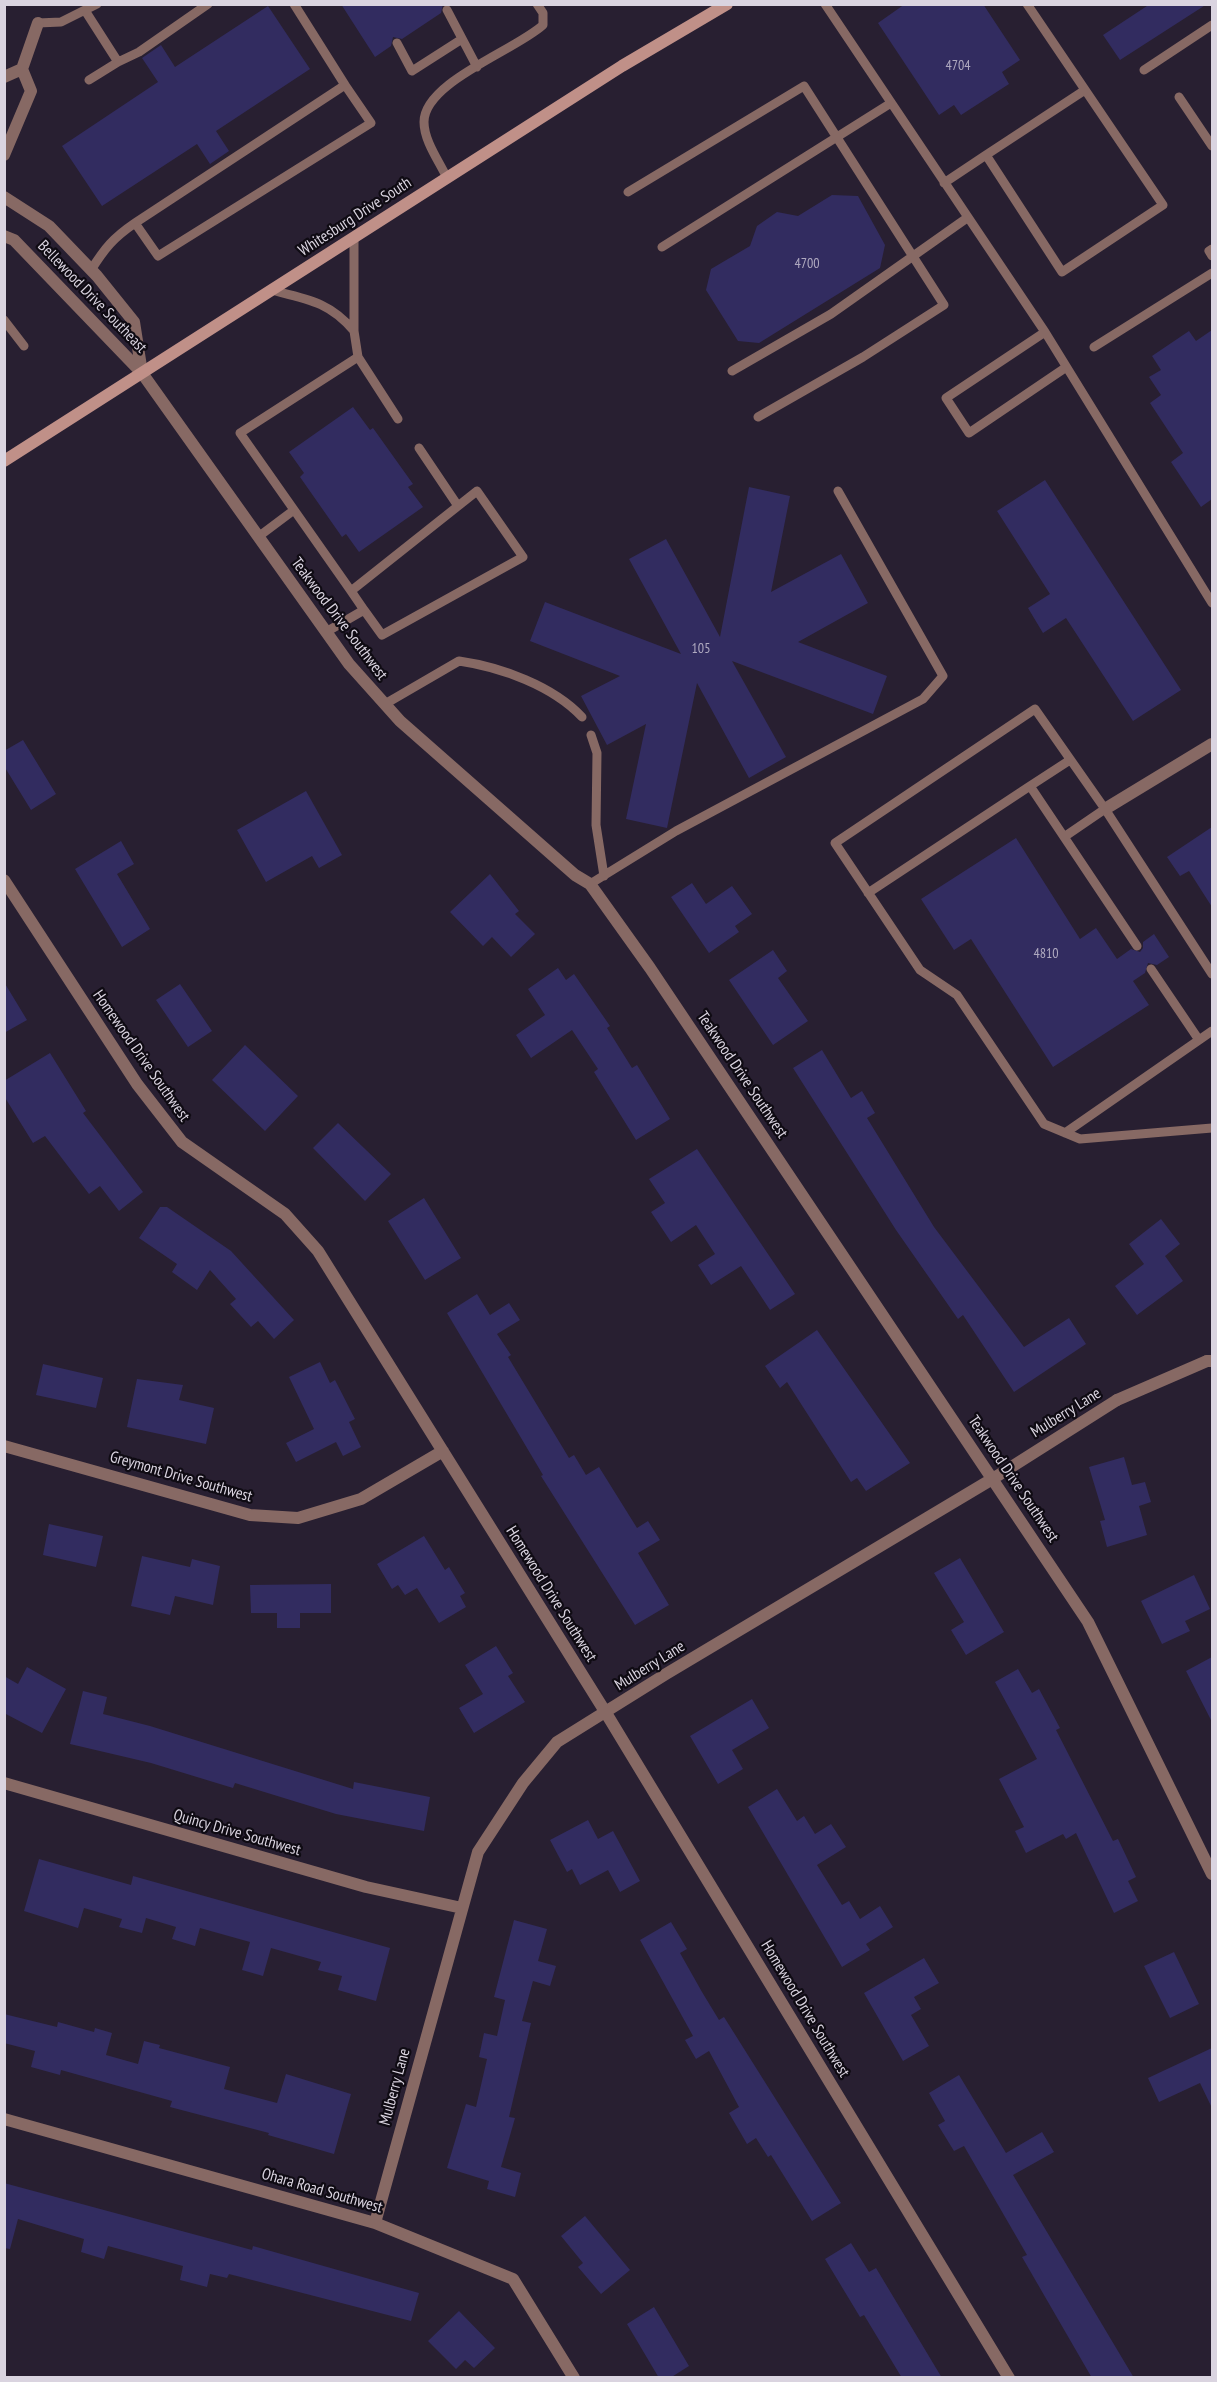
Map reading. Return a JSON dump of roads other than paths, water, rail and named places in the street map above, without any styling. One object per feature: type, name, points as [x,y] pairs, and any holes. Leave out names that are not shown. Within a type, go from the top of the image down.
[{"type":"main road","name":"Whitesburg Drive South","points":[[4,461],[622,66],[727,4]]},
{"type":"street","points":[[4,155],[31,92],[22,69],[38,23]]},
{"type":"street","points":[[4,77],[22,69]]},
{"type":"street","name":"Bellewood Drive Southeast","points":[[4,197],[49,226],[91,270],[134,322],[142,372]]},
{"type":"street","name":"Bellewood Drive Southeast","points":[[4,236],[14,240],[142,372]]},
{"type":"street","name":"Teakwood Drive Southwest","points":[[142,372],[349,664],[400,721],[540,844],[590,884],[650,968],[994,1478],[1088,1622],[1212,1874]]},
{"type":"street","points":[[1105,809],[1212,744]]},
{"type":"street","name":"Homewood Drive Southwest","points":[[4,880],[137,1084],[182,1142],[285,1214],[318,1251],[606,1713],[1009,2378]]},
{"type":"street","name":"Mulberry Lane","points":[[375,2223],[478,1852],[523,1782],[557,1742],[666,1674],[994,1478],[1117,1400],[1210,1361]]},
{"type":"street","name":"Greymont Drive Southwest","points":[[4,1446],[250,1515],[297,1518],[361,1499],[443,1451]]},
{"type":"street","name":"Quincy Drive Southwest","points":[[4,1783],[366,1887],[462,1908]]},
{"type":"street","name":"Ohara Road Southwest","points":[[4,2120],[375,2223],[513,2279],[574,2378]]},
{"type":"lane","points":[[38,23],[61,22],[86,12],[97,4]]},
{"type":"lane","points":[[89,80],[139,52],[208,4]]},
{"type":"lane","points":[[135,223],[158,256],[371,123],[294,4]]},
{"type":"lane","points":[[447,178],[429,142],[424,122],[429,102],[477,66],[530,37],[543,25],[543,13],[537,4]]},
{"type":"lane","points":[[825,4],[1045,332],[1065,368],[1212,603]]},
{"type":"lane","points":[[986,155],[1062,272],[1163,205],[1027,4]]},
{"type":"lane","points":[[447,10],[477,66]]},
{"type":"lane","points":[[86,12],[118,62]]},
{"type":"lane","points":[[1144,70],[1212,25]]},
{"type":"lane","points":[[397,43],[412,71],[462,39]]},
{"type":"lane","points":[[91,270],[107,244],[135,223],[345,85]]},
{"type":"lane","points":[[628,192],[804,86],[944,305],[863,357],[758,417]]},
{"type":"lane","points":[[944,183],[1085,90]]},
{"type":"lane","points":[[1179,97],[1212,146]]},
{"type":"lane","points":[[662,247],[891,103]]},
{"type":"lane","points":[[732,370],[831,314],[967,218]]},
{"type":"lane","points":[[354,237],[354,331],[358,357],[398,419]]},
{"type":"lane","points":[[1212,249],[1209,251],[1212,256]]},
{"type":"lane","points":[[1094,347],[1212,273]]},
{"type":"lane","points":[[271,290],[333,308],[354,331]]},
{"type":"lane","points":[[4,320],[24,346]]},
{"type":"lane","points":[[1045,332],[946,398],[969,433],[1065,368]]},
{"type":"lane","points":[[351,591],[477,491],[524,557],[382,635],[364,610],[240,433],[358,357]]},
{"type":"lane","points":[[418,448],[458,506]]},
{"type":"lane","points":[[590,884],[676,831],[923,699],[944,676],[838,492]]},
{"type":"lane","points":[[258,537],[294,510]]},
{"type":"lane","points":[[326,632],[364,610]]},
{"type":"lane","points":[[384,704],[459,661],[478,663],[514,676],[560,698],[582,717]]},
{"type":"lane","points":[[1212,974],[1210,963],[1035,709],[835,843],[920,970],[957,995],[1044,1124],[1080,1138],[1212,1128]]},
{"type":"lane","points":[[591,735],[597,753],[597,825],[604,876]]},
{"type":"lane","points":[[868,893],[1070,759]]},
{"type":"lane","points":[[1030,786],[1137,946]]},
{"type":"lane","points":[[1064,837],[1105,809]]},
{"type":"lane","points":[[1151,969],[1199,1040]]},
{"type":"lane","points":[[1065,1133],[1212,1031]]}]
